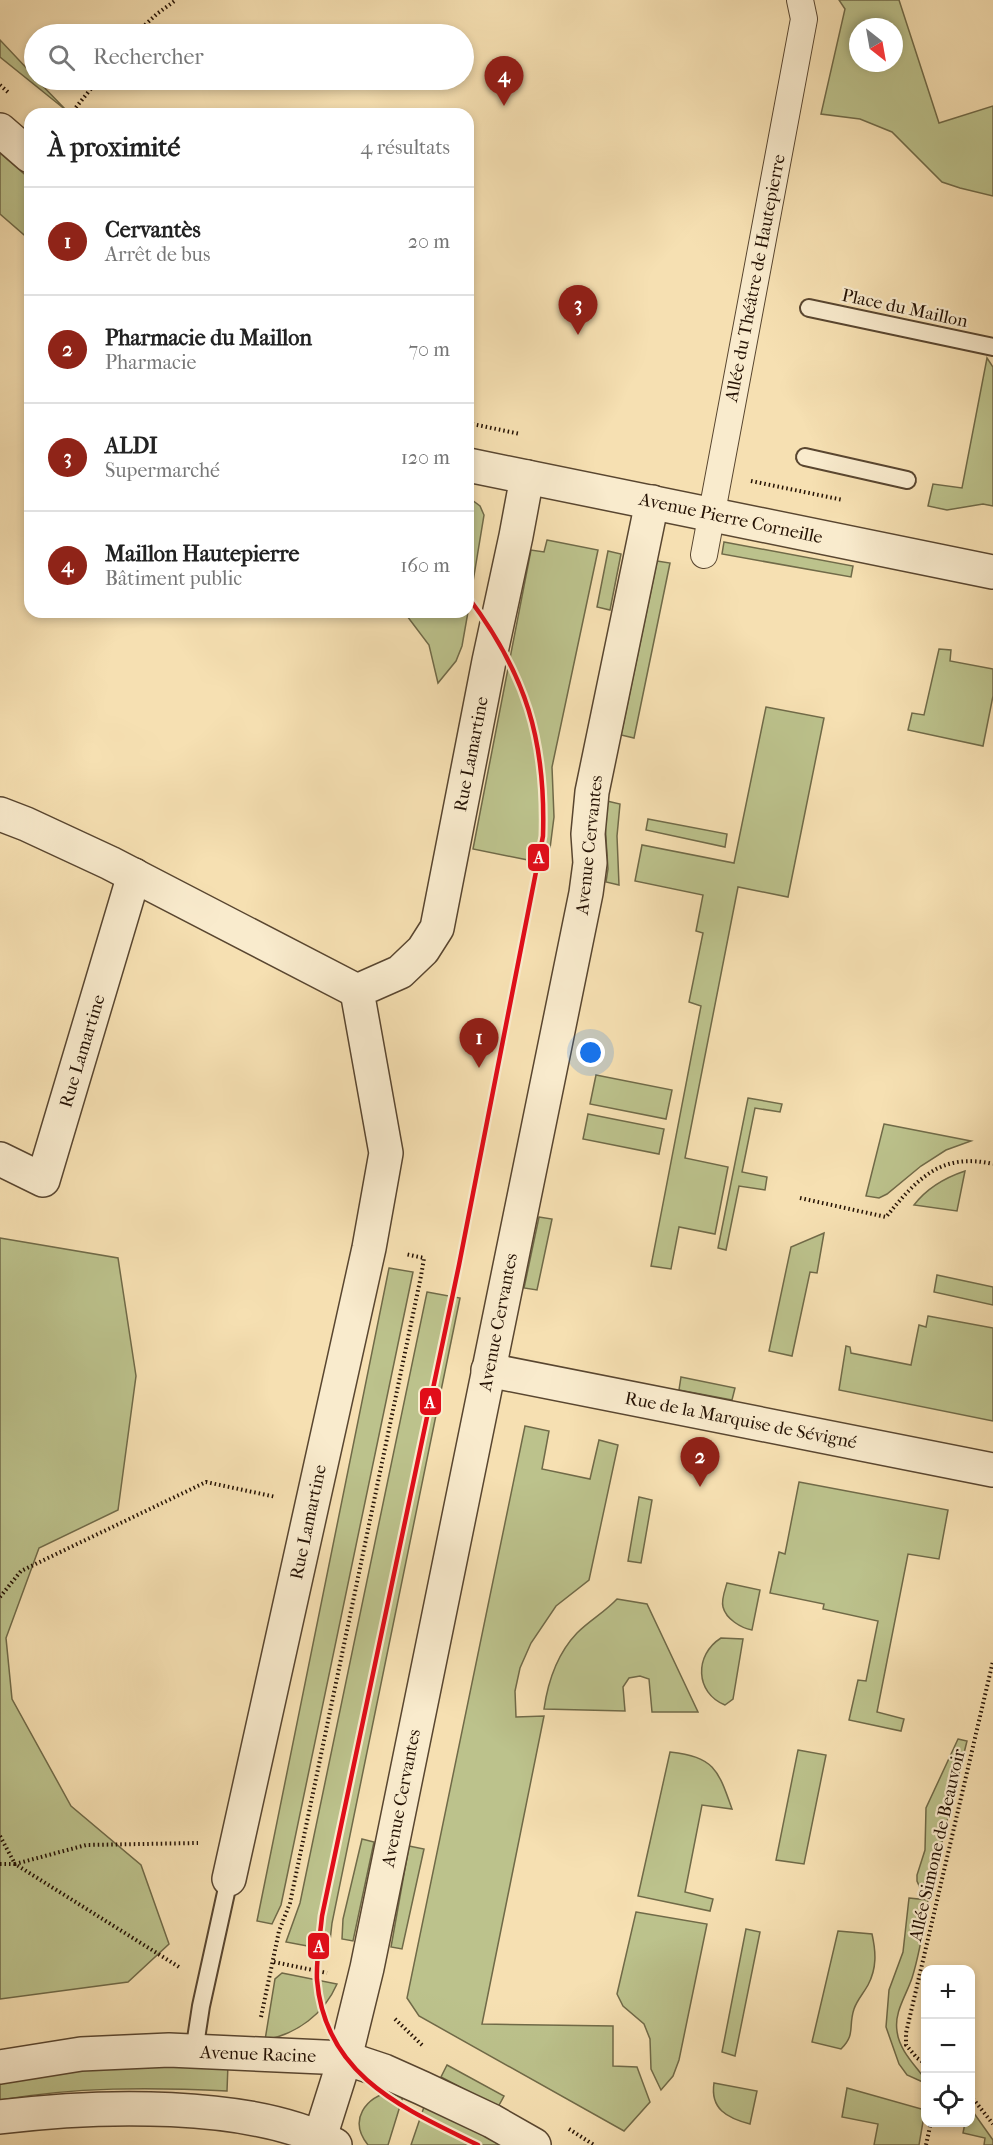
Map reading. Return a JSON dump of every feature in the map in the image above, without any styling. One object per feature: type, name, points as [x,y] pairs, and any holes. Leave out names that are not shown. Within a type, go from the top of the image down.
[{"type":"street","name":"Allée du Théâtre de Hautepierre","points":[[704,555],[804,19],[800,0]]},
{"type":"street","points":[[0,130],[24,151]]},
{"type":"street","name":"Avenue Pierre Corneille","points":[[474,466],[993,572]]},
{"type":"street","name":"Rue Lamartine","points":[[229,1879],[369,1248],[386,1153],[357,991],[400,972],[423,950],[437,928],[527,477]]},
{"type":"street","name":"Avenue Cervantes","points":[[328,2141],[364,1980],[586,893],[590,863],[588,834],[592,792],[652,502]]},
{"type":"street","points":[[0,814],[134,875],[357,991]]},
{"type":"street","name":"Rue Lamartine","points":[[0,1159],[43,1180],[134,875]]},
{"type":"street","name":"Rue de la Marquise de Sévigné","points":[[489,1370],[993,1470]]},
{"type":"street","name":"Avenue Racine","points":[[0,2067],[81,2054],[169,2050],[345,2058],[384,2071],[422,2088],[492,2121],[534,2145]]},
{"type":"street","points":[[0,2118],[86,2109],[165,2110],[255,2118],[328,2141]]},
{"type":"lane","name":"Place du Maillon","points":[[809,308],[993,347]]},
{"type":"lane","points":[[804,457],[907,480]]},
{"type":"lane","name":"Rue Lamartine","points":[[194,2052],[201,2006],[229,1879]]},
{"type":"path","points":[[146,24],[176,0]]},
{"type":"path","points":[[76,108],[91,90]]},
{"type":"path","points":[[800,1198],[886,1217],[917,1183],[935,1170],[956,1161],[975,1160],[993,1164]]},
{"type":"path","points":[[261,2020],[279,1931],[290,1903],[424,1258],[369,1248]]},
{"type":"path","points":[[0,1596],[21,1571],[206,1482],[312,1505]]},
{"type":"path","name":"Allée Simone de Beauvoir","points":[[921,2061],[906,2044],[906,2033],[993,1660]]},
{"type":"path","points":[[0,1836],[15,1864],[191,1974],[201,2006]]},
{"type":"path","points":[[0,1864],[15,1864],[86,1845],[237,1842]]},
{"type":"path","points":[[274,1962],[387,1985],[388,2003],[396,2022],[427,2048]]},
{"type":"path","points":[[975,2101],[993,2124]]},
{"type":"path","points":[[561,2125],[594,2145]]},
{"type":"path","points":[[926,2145],[930,2127]]},
{"type":"green space","points":[[839,0],[899,0],[939,123],[993,106],[993,196],[942,182],[892,132],[860,119],[821,114],[845,9]]},
{"type":"green space","points":[[0,40],[24,65],[24,76],[0,57]]},
{"type":"green space","points":[[41,90],[47,90],[63,108]]},
{"type":"green space","points":[[0,153],[24,174],[24,235],[0,214]]},
{"type":"green space","points":[[987,358],[993,367],[993,506],[983,504],[947,510],[928,506],[933,484],[962,488]]},
{"type":"green space","points":[[474,502],[480,506],[484,515],[474,576]]},
{"type":"green space","points":[[547,540],[598,550],[552,767],[554,817],[548,864],[473,849],[531,550],[544,552]]},
{"type":"green space","points":[[724,542],[853,566],[851,577],[722,554]]},
{"type":"green space","points":[[608,551],[621,554],[610,610],[597,607]]},
{"type":"green space","points":[[657,561],[670,563],[634,738],[621,735]]},
{"type":"green space","points":[[409,618],[467,618],[462,646],[456,661],[438,683],[429,645]]},
{"type":"green space","points":[[939,649],[951,650],[950,661],[993,669],[993,696],[983,746],[908,730],[912,713],[924,715]]},
{"type":"green space","points":[[766,707],[824,718],[788,897],[738,887],[685,1158],[728,1167],[715,1234],[679,1227],[671,1269],[651,1266],[701,1006],[689,1002],[703,933],[696,931],[703,895],[635,881],[642,845],[734,863]]},
{"type":"green space","points":[[607,801],[620,804],[617,836],[619,885],[606,882],[608,869],[605,824]]},
{"type":"green space","points":[[648,819],[727,834],[725,847],[646,830]]},
{"type":"green space","points":[[596,1075],[672,1090],[666,1119],[590,1104]]},
{"type":"green space","points":[[748,1098],[782,1104],[780,1112],[755,1108],[742,1172],[767,1177],[765,1190],[739,1186],[726,1250],[718,1248]]},
{"type":"green space","points":[[588,1114],[664,1129],[659,1154],[583,1139]]},
{"type":"green space","points":[[884,1124],[971,1141],[946,1150],[921,1166],[887,1194],[879,1198],[866,1196]]},
{"type":"green space","points":[[965,1171],[957,1211],[914,1205],[936,1184]]},
{"type":"green space","points":[[539,1217],[552,1219],[537,1290],[524,1288]]},
{"type":"green space","points":[[824,1233],[817,1273],[810,1272],[792,1356],[769,1351],[791,1247]]},
{"type":"green space","points":[[0,1238],[118,1258],[136,1376],[118,1510],[39,1548],[6,1638],[12,1699],[71,1806],[141,1865],[169,1944],[128,1982],[0,1999]]},
{"type":"green space","points":[[389,1268],[413,1272],[281,1905],[272,1924],[257,1921]]},
{"type":"green space","points":[[937,1275],[993,1287],[993,1305],[934,1292]]},
{"type":"green space","points":[[427,1292],[460,1298],[332,1923],[329,1950],[286,1942],[300,1903]]},
{"type":"green space","points":[[928,1316],[993,1328],[993,1421],[839,1390],[846,1346],[850,1347],[851,1353],[911,1365],[919,1325],[926,1327]]},
{"type":"green space","points":[[681,1377],[735,1388],[732,1400],[679,1390]]},
{"type":"green space","points":[[525,1426],[549,1431],[542,1469],[590,1479],[599,1440],[618,1445],[589,1580],[556,1606],[531,1643],[520,1668],[515,1691],[516,1717],[544,1716],[482,2024],[613,2026],[613,2066],[637,2067],[650,2102],[624,2131],[419,2016],[407,1998]]},
{"type":"green space","points":[[799,1482],[948,1510],[939,1559],[908,1554],[877,1712],[904,1719],[901,1731],[849,1720],[858,1680],[866,1681],[878,1621],[823,1609],[824,1604],[770,1593],[779,1552],[785,1554]]},
{"type":"green space","points":[[639,1497],[652,1500],[641,1563],[628,1561]]},
{"type":"green space","points":[[727,1583],[760,1590],[752,1630],[734,1622],[727,1615],[722,1601]]},
{"type":"green space","points":[[617,1599],[647,1604],[698,1712],[652,1712],[649,1679],[640,1676],[629,1678],[623,1687],[625,1711],[544,1709],[551,1678],[564,1650],[577,1633]]},
{"type":"green space","points":[[721,1638],[743,1639],[733,1699],[725,1705],[708,1692],[703,1683],[702,1673],[702,1664],[706,1654]]},
{"type":"green space","points":[[958,1739],[967,1741],[930,1890],[921,1890],[917,1875],[925,1850],[926,1808]]},
{"type":"green space","points":[[798,1750],[826,1755],[804,1864],[776,1860]]},
{"type":"green space","points":[[670,1752],[696,1757],[712,1767],[723,1784],[732,1809],[702,1805],[685,1892],[713,1899],[710,1911],[638,1896]]},
{"type":"green space","points":[[362,1839],[374,1842],[353,1941],[342,1939],[343,1919]]},
{"type":"green space","points":[[409,1846],[424,1849],[402,1949],[391,1947]]},
{"type":"green space","points":[[909,1898],[928,1900],[912,1978],[897,2017],[898,2038],[904,2051],[921,2074],[921,2081],[907,2075],[899,2064],[886,2027],[889,1990],[903,1952]]},
{"type":"green space","points":[[636,1912],[707,1924],[679,2060],[673,2076],[661,2090],[651,2069],[650,2039],[644,2024],[623,2006],[617,1994]]},
{"type":"green space","points":[[746,1929],[760,1932],[735,2056],[722,2052]]},
{"type":"green space","points":[[838,1931],[872,1934],[875,1954],[871,1979],[855,2006],[849,2039],[841,2049],[812,2042]]},
{"type":"green space","points":[[282,1973],[337,1984],[325,2005],[308,2021],[288,2033],[265,2040],[275,1979]]},
{"type":"green space","points":[[228,2064],[227,2091],[84,2090],[0,2100],[0,2077],[52,2069]]},
{"type":"green space","points":[[447,2065],[504,2096],[498,2107],[441,2077]]},
{"type":"green space","points":[[714,2083],[757,2091],[750,2124],[734,2119],[722,2111],[715,2100]]},
{"type":"green space","points":[[847,2088],[921,2109],[922,2127],[919,2145],[874,2145],[878,2124],[842,2117]]},
{"type":"green space","points":[[393,2091],[404,2093],[388,2145],[368,2145],[362,2136],[360,2127],[362,2111],[374,2098]]},
{"type":"green space","points":[[426,2101],[511,2145],[411,2145]]},
{"type":"green space","points":[[975,2115],[993,2140],[993,2145],[984,2145],[985,2138],[963,2133],[964,2127],[975,2127]]},
{"type":"transit line","name":"A","points":[[474,605],[505,653],[528,709],[541,769],[543,836],[459,1265],[322,1916],[317,1980],[323,2013],[335,2041],[352,2065],[372,2085],[396,2102],[478,2145]]},
{"type":"place","name":"Maillon Hautepierre","points":[[504,106]]},
{"type":"place","name":"ALDI","points":[[578,335]]},
{"type":"place","name":"Cervantès","points":[[479,1068]]},
{"type":"place","name":"Pharmacie du Maillon","points":[[700,1487]]}]
